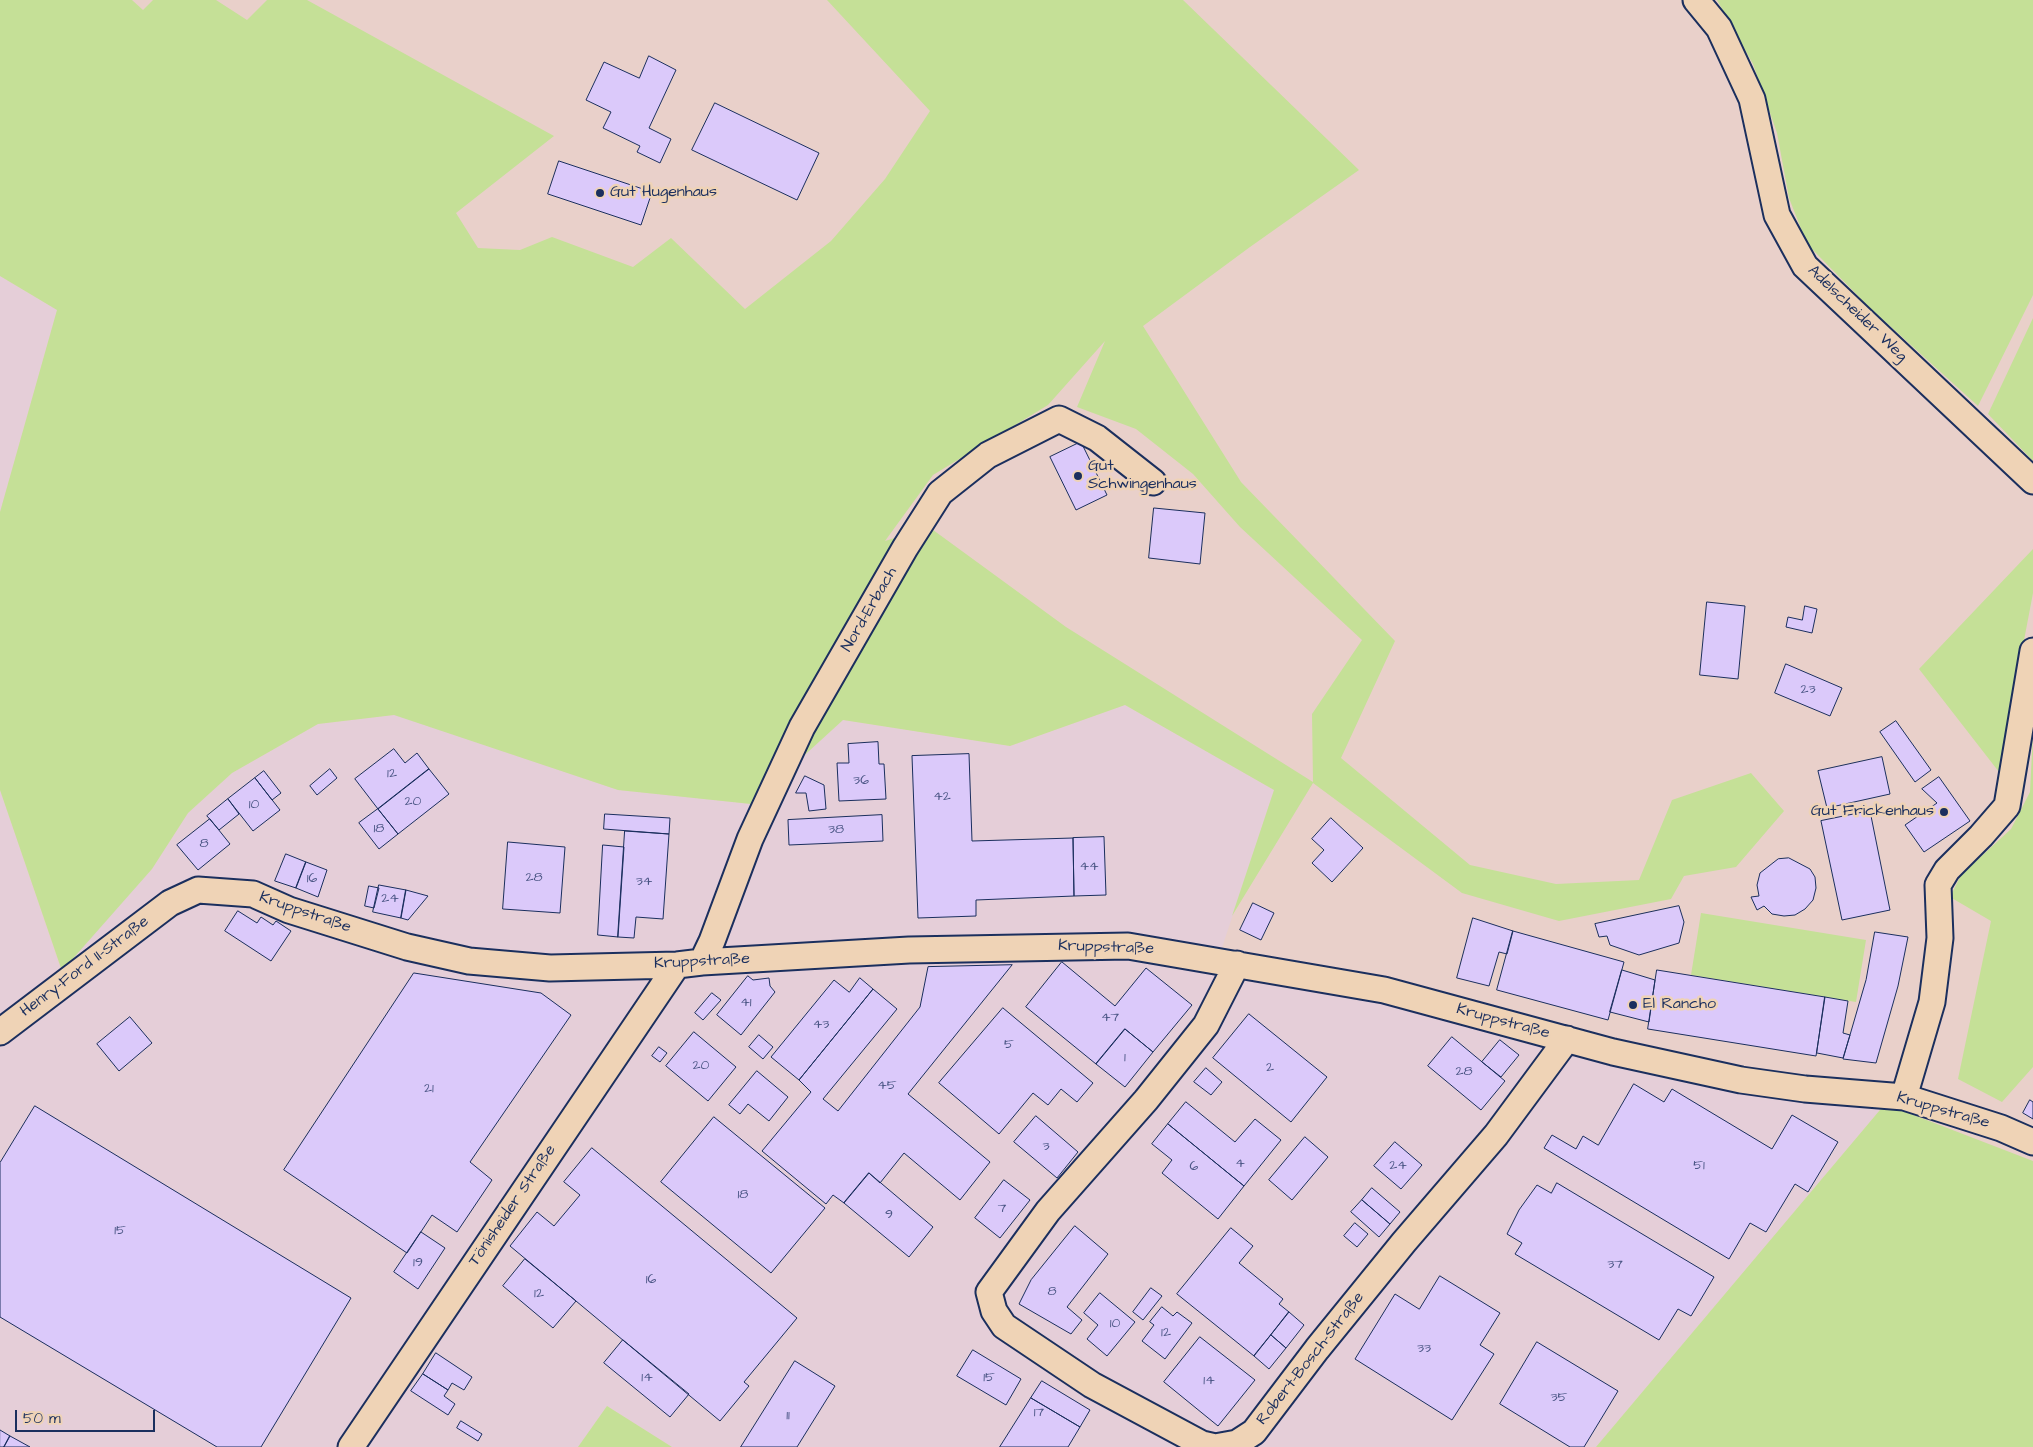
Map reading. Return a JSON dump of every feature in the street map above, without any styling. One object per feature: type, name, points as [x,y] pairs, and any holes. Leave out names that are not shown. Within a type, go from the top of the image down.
[{"type":"street","name":"Adelscheider Weg","points":[[1696,0],[1719,28],[1752,99],[1776,216],[1805,266],[2033,481]]},
{"type":"street","name":"Nord-Erbach","points":[[702,962],[712,941],[750,839],[802,727],[905,548],[940,492],[988,455],[1059,419],[1097,438],[1153,482]]},
{"type":"street","points":[[1904,1097],[1932,1002],[1940,938],[1938,885],[1947,870],[2007,806],[2033,652]]},
{"type":"street","name":"Kruppstraße","points":[[170,903],[198,890],[253,894],[289,910],[407,947],[469,960],[550,968],[677,965],[909,950],[1102,945],[1162,950],[1384,990],[1613,1052],[1741,1080],[1805,1089],[1904,1097],[2001,1128],[2033,1142]]},
{"type":"street","name":"Henry-Ford II-Straße","points":[[0,1032],[170,903]]},
{"type":"street","name":"Robert-Bosch-Straße","points":[[1237,964],[1206,1025],[1146,1100],[1048,1211],[989,1292],[994,1311],[1004,1326],[1092,1385],[1202,1444],[1215,1447],[1237,1443],[1254,1432],[1317,1349],[1404,1242],[1496,1136],[1567,1039]]},
{"type":"street","name":"Tönisheider Straße","points":[[351,1447],[677,965]]},
{"type":"shaded area","points":[[0,276],[57,310],[0,512]]},
{"type":"shaded area","points":[[1125,705],[1274,790],[1213,975],[1400,1007],[1885,1104],[1596,1447],[672,1447],[607,1406],[578,1447],[0,1447],[0,790],[61,970],[152,869],[188,813],[232,773],[318,724],[395,715],[618,790],[751,804],[843,720],[1010,746]]},
{"type":"green space","points":[[0,0],[132,0],[143,10],[153,0],[216,0],[247,20],[267,0],[307,0],[554,136],[456,213],[478,248],[520,250],[552,237],[633,267],[671,238],[745,309],[831,241],[885,179],[930,111],[827,0],[1183,0],[1359,170],[1143,326],[1241,482],[1395,641],[1341,758],[1470,865],[1556,884],[1639,880],[1672,800],[1751,773],[1784,811],[1736,867],[1684,876],[1671,899],[1559,921],[1462,893],[1313,783],[1232,916],[1274,790],[1125,705],[1010,746],[843,720],[751,804],[618,790],[394,715],[318,724],[232,773],[188,813],[152,869],[62,971],[0,790],[0,512],[57,310],[0,276]],"holes":[[[1105,341],[1077,407],[1136,429],[1193,474],[1240,527],[1362,640],[1312,714],[1313,782],[1066,627],[929,527],[885,541],[933,475],[1048,405]]]},
{"type":"green space","points":[[1717,0],[2033,0],[2033,295],[1978,406],[1868,306],[1807,244],[1789,198],[1777,133],[1753,64]]},
{"type":"green space","points":[[2033,318],[2033,461],[1988,414]]},
{"type":"green space","points":[[2033,549],[2033,593],[1999,772],[1919,669]]},
{"type":"green space","points":[[2033,732],[2033,1067],[2002,1102],[1958,1079],[1991,921],[1950,897],[1961,875],[2011,829],[2030,792]]},
{"type":"green space","points":[[1701,913],[1866,940],[1856,1002],[1691,975]]},
{"type":"green space","points":[[1885,1104],[2033,1161],[2033,1447],[1596,1447]]},
{"type":"green space","points":[[607,1406],[672,1447],[578,1447]]},
{"type":"building","points":[[649,56],[676,70],[649,128],[671,139],[660,163],[637,152],[640,146],[603,128],[611,112],[586,100],[604,62],[639,78]]},
{"type":"building","points":[[715,103],[819,153],[797,200],[692,150]]},
{"type":"building","name":"Gut Hugenhaus","points":[[559,161],[652,192],[641,225],[548,194]]},
{"type":"building","name":"Gut Schwingenhaus","points":[[1081,442],[1107,495],[1076,510],[1050,457]]},
{"type":"building","points":[[1154,508],[1205,513],[1200,564],[1149,558]]},
{"type":"building","points":[[1707,602],[1745,606],[1738,679],[1700,675]]},
{"type":"building","points":[[1805,606],[1817,609],[1812,633],[1786,627],[1788,617],[1802,620]]},
{"type":"building","points":[[1786,664],[1842,688],[1830,716],[1775,693]]},
{"type":"building","points":[[1896,721],[1931,770],[1915,782],[1880,732]]},
{"type":"building","points":[[878,742],[879,764],[884,764],[886,799],[839,801],[837,763],[849,763],[848,744]]},
{"type":"building","points":[[394,749],[405,763],[417,753],[429,769],[378,809],[355,779]]},
{"type":"building","points":[[969,754],[972,841],[1073,838],[1074,896],[976,900],[976,916],[918,918],[912,756]]},
{"type":"building","points":[[1882,757],[1890,794],[1827,808],[1818,771]]},
{"type":"building","points":[[330,769],[337,778],[317,795],[310,786]]},
{"type":"building","points":[[429,769],[449,794],[398,834],[378,809]]},
{"type":"building","points":[[264,771],[281,793],[272,800],[255,778]]},
{"type":"building","points":[[805,776],[824,785],[826,809],[809,811],[806,793],[796,793]]},
{"type":"building","name":"Gut Frickenhaus","points":[[1939,777],[1970,821],[1924,852],[1905,825],[1937,803],[1922,789]]},
{"type":"building","points":[[255,778],[280,810],[253,831],[228,799]]},
{"type":"building","points":[[228,799],[239,814],[219,830],[207,816]]},
{"type":"building","points":[[378,809],[398,834],[379,849],[359,823]]},
{"type":"building","points":[[1870,811],[1890,910],[1842,920],[1821,821]]},
{"type":"building","points":[[605,814],[670,818],[669,834],[604,829]]},
{"type":"building","points":[[882,815],[883,841],[789,845],[788,820]]},
{"type":"building","points":[[1331,818],[1363,848],[1332,882],[1312,863],[1324,850],[1312,839]]},
{"type":"building","points":[[210,819],[230,844],[198,870],[177,845]]},
{"type":"building","points":[[625,831],[669,834],[663,919],[636,917],[634,938],[618,937]]},
{"type":"building","points":[[1104,837],[1106,895],[1074,896],[1073,838]]},
{"type":"building","points":[[508,842],[565,847],[560,913],[503,909]]},
{"type":"building","points":[[603,845],[624,847],[618,937],[598,935]]},
{"type":"building","points":[[286,854],[306,862],[296,888],[275,881]]},
{"type":"building","points":[[1789,858],[1810,869],[1815,877],[1816,888],[1813,900],[1805,909],[1795,915],[1772,914],[1764,906],[1757,910],[1751,897],[1759,896],[1757,885],[1760,873],[1778,859]]},
{"type":"building","points":[[306,862],[327,870],[318,897],[296,888]]},
{"type":"building","points":[[379,885],[406,890],[401,918],[373,912]]},
{"type":"building","points":[[369,886],[379,888],[374,908],[365,906]]},
{"type":"building","points":[[406,890],[428,896],[408,920],[401,918]]},
{"type":"building","points":[[1253,903],[1274,913],[1261,940],[1240,930]]},
{"type":"building","points":[[1679,906],[1684,922],[1679,943],[1639,955],[1610,945],[1607,936],[1599,937],[1595,924]]},
{"type":"building","points":[[238,911],[257,923],[261,917],[273,925],[276,921],[291,931],[271,961],[225,931]]},
{"type":"building","points":[[1473,918],[1513,931],[1507,954],[1499,952],[1489,986],[1457,978]]},
{"type":"building","points":[[1513,931],[1624,962],[1608,1020],[1497,990]]},
{"type":"building","points":[[1875,932],[1908,937],[1898,986],[1876,1063],[1843,1059],[1866,980]]},
{"type":"building","points":[[1062,962],[1115,1006],[1146,968],[1192,1005],[1153,1052],[1125,1029],[1096,1064],[1026,1007]]},
{"type":"building","points":[[1012,965],[908,1094],[990,1162],[960,1200],[904,1153],[880,1183],[869,1173],[844,1203],[833,1195],[826,1204],[762,1151],[811,1092],[799,1080],[873,989],[897,1009],[823,1099],[838,1111],[920,1007],[928,967]]},
{"type":"building","points":[[1622,970],[1655,980],[1649,1022],[1610,1012]]},
{"type":"building","points":[[1657,970],[1825,997],[1816,1056],[1648,1029]]},
{"type":"building","points":[[414,973],[541,993],[571,1015],[470,1162],[492,1180],[457,1232],[432,1215],[407,1253],[284,1170]]},
{"type":"building","points":[[748,976],[753,980],[769,978],[770,986],[775,992],[741,1035],[717,1015]]},
{"type":"building","points":[[860,978],[873,989],[799,1080],[771,1057],[834,980],[849,992]]},
{"type":"building","points":[[712,993],[721,1000],[703,1020],[695,1013]]},
{"type":"building","points":[[1825,997],[1848,1001],[1843,1033],[1850,1035],[1843,1058],[1817,1053]]},
{"type":"building","points":[[1003,1008],[1093,1083],[1077,1102],[1061,1089],[1048,1105],[1033,1093],[999,1134],[939,1083]]},
{"type":"building","points":[[1249,1014],[1327,1077],[1291,1122],[1213,1058]]},
{"type":"building","points":[[130,1017],[152,1043],[119,1071],[97,1044]]},
{"type":"building","points":[[1125,1029],[1153,1052],[1125,1087],[1096,1064]]},
{"type":"building","points":[[694,1032],[736,1067],[708,1101],[666,1066]]},
{"type":"building","points":[[759,1035],[773,1047],[763,1059],[749,1047]]},
{"type":"building","points":[[1452,1037],[1505,1081],[1481,1110],[1428,1066]]},
{"type":"building","points":[[1500,1040],[1519,1055],[1501,1077],[1482,1062]]},
{"type":"building","points":[[659,1047],[667,1053],[660,1062],[652,1056]]},
{"type":"building","points":[[1206,1068],[1222,1082],[1211,1095],[1194,1082]]},
{"type":"building","points":[[757,1071],[788,1097],[769,1121],[748,1104],[740,1114],[729,1105]]},
{"type":"building","points":[[1634,1084],[1664,1102],[1672,1089],[1772,1149],[1792,1115],[1838,1142],[1808,1192],[1795,1184],[1766,1232],[1750,1223],[1729,1259],[1544,1148],[1552,1135],[1576,1149],[1583,1136],[1598,1145]]},
{"type":"building","points":[[2030,1100],[2033,1102],[2033,1119],[2023,1113]]},
{"type":"building","points":[[1186,1102],[1235,1142],[1255,1119],[1281,1140],[1244,1186],[1168,1124]]},
{"type":"building","points":[[35,1106],[351,1298],[261,1447],[217,1447],[0,1317],[0,1163]]},
{"type":"building","points":[[1036,1116],[1078,1152],[1057,1178],[1014,1142]]},
{"type":"building","points":[[714,1117],[825,1208],[771,1273],[661,1182]]},
{"type":"building","points":[[1168,1124],[1244,1186],[1218,1219],[1162,1173],[1172,1160],[1152,1144]]},
{"type":"building","points":[[1305,1137],[1328,1157],[1292,1200],[1269,1180]]},
{"type":"building","points":[[1395,1142],[1422,1165],[1401,1189],[1374,1166]]},
{"type":"building","points":[[592,1148],[797,1318],[744,1382],[749,1386],[720,1421],[510,1246],[537,1212],[554,1226],[580,1195],[564,1182]]},
{"type":"building","points":[[869,1173],[933,1227],[909,1257],[844,1203]]},
{"type":"building","points":[[1004,1180],[1030,1200],[1000,1238],[975,1218]]},
{"type":"building","points":[[1557,1183],[1714,1277],[1691,1316],[1678,1309],[1659,1340],[1515,1254],[1522,1243],[1507,1234],[1519,1210],[1537,1185],[1551,1193]]},
{"type":"building","points":[[1372,1188],[1400,1212],[1390,1224],[1362,1200]]},
{"type":"building","points":[[1362,1200],[1390,1224],[1379,1237],[1351,1212]]},
{"type":"building","points":[[1355,1223],[1368,1234],[1357,1247],[1344,1236]]},
{"type":"building","points":[[1075,1226],[1108,1254],[1067,1307],[1082,1320],[1071,1334],[1019,1304],[1031,1280]]},
{"type":"building","points":[[1231,1228],[1253,1246],[1239,1263],[1283,1299],[1279,1304],[1289,1312],[1254,1356],[1177,1294]]},
{"type":"building","points":[[421,1232],[445,1248],[418,1289],[394,1272]]},
{"type":"building","points":[[525,1259],[576,1301],[553,1328],[503,1286]]},
{"type":"building","points":[[1440,1276],[1500,1313],[1480,1345],[1494,1354],[1452,1420],[1355,1359],[1395,1294],[1419,1309]]},
{"type":"building","points":[[1151,1288],[1162,1296],[1143,1320],[1133,1312]]},
{"type":"building","points":[[1100,1293],[1135,1322],[1107,1356],[1087,1339],[1098,1325],[1084,1313]]},
{"type":"building","points":[[1162,1307],[1173,1316],[1177,1312],[1192,1323],[1165,1359],[1142,1341],[1154,1325],[1150,1322]]},
{"type":"building","points":[[1289,1312],[1304,1325],[1286,1348],[1271,1335]]},
{"type":"building","points":[[1271,1335],[1286,1348],[1269,1369],[1254,1356]]},
{"type":"building","points":[[1200,1337],[1255,1380],[1218,1426],[1164,1382]]},
{"type":"building","points":[[623,1340],[689,1394],[670,1417],[604,1363]]},
{"type":"building","points":[[1537,1342],[1618,1391],[1584,1447],[1570,1447],[1500,1404]]},
{"type":"building","points":[[973,1350],[1021,1379],[1006,1405],[957,1376]]},
{"type":"building","points":[[436,1353],[472,1377],[464,1390],[452,1383],[448,1390],[423,1374]]},
{"type":"building","points":[[795,1361],[835,1386],[797,1447],[741,1447]]},
{"type":"building","points":[[423,1374],[448,1390],[444,1396],[455,1404],[448,1415],[411,1391]]},
{"type":"building","points":[[1042,1381],[1090,1410],[1080,1427],[1031,1398]]},
{"type":"building","points":[[1031,1398],[1080,1427],[1068,1447],[1000,1447]]},
{"type":"building","points":[[461,1421],[482,1434],[478,1441],[457,1428]]},
{"type":"building","points":[[0,1430],[10,1436],[4,1447],[0,1447]]},
{"type":"building","points":[[10,1436],[30,1447],[4,1447]]},
{"type":"place","name":"Gut Hugenhaus","points":[[600,193]]},
{"type":"place","name":"Gut Schwingenhaus","points":[[1078,476]]},
{"type":"place","name":"Gut Frickenhaus","points":[[1944,812]]},
{"type":"place","name":"El Rancho","points":[[1633,1005]]}]
